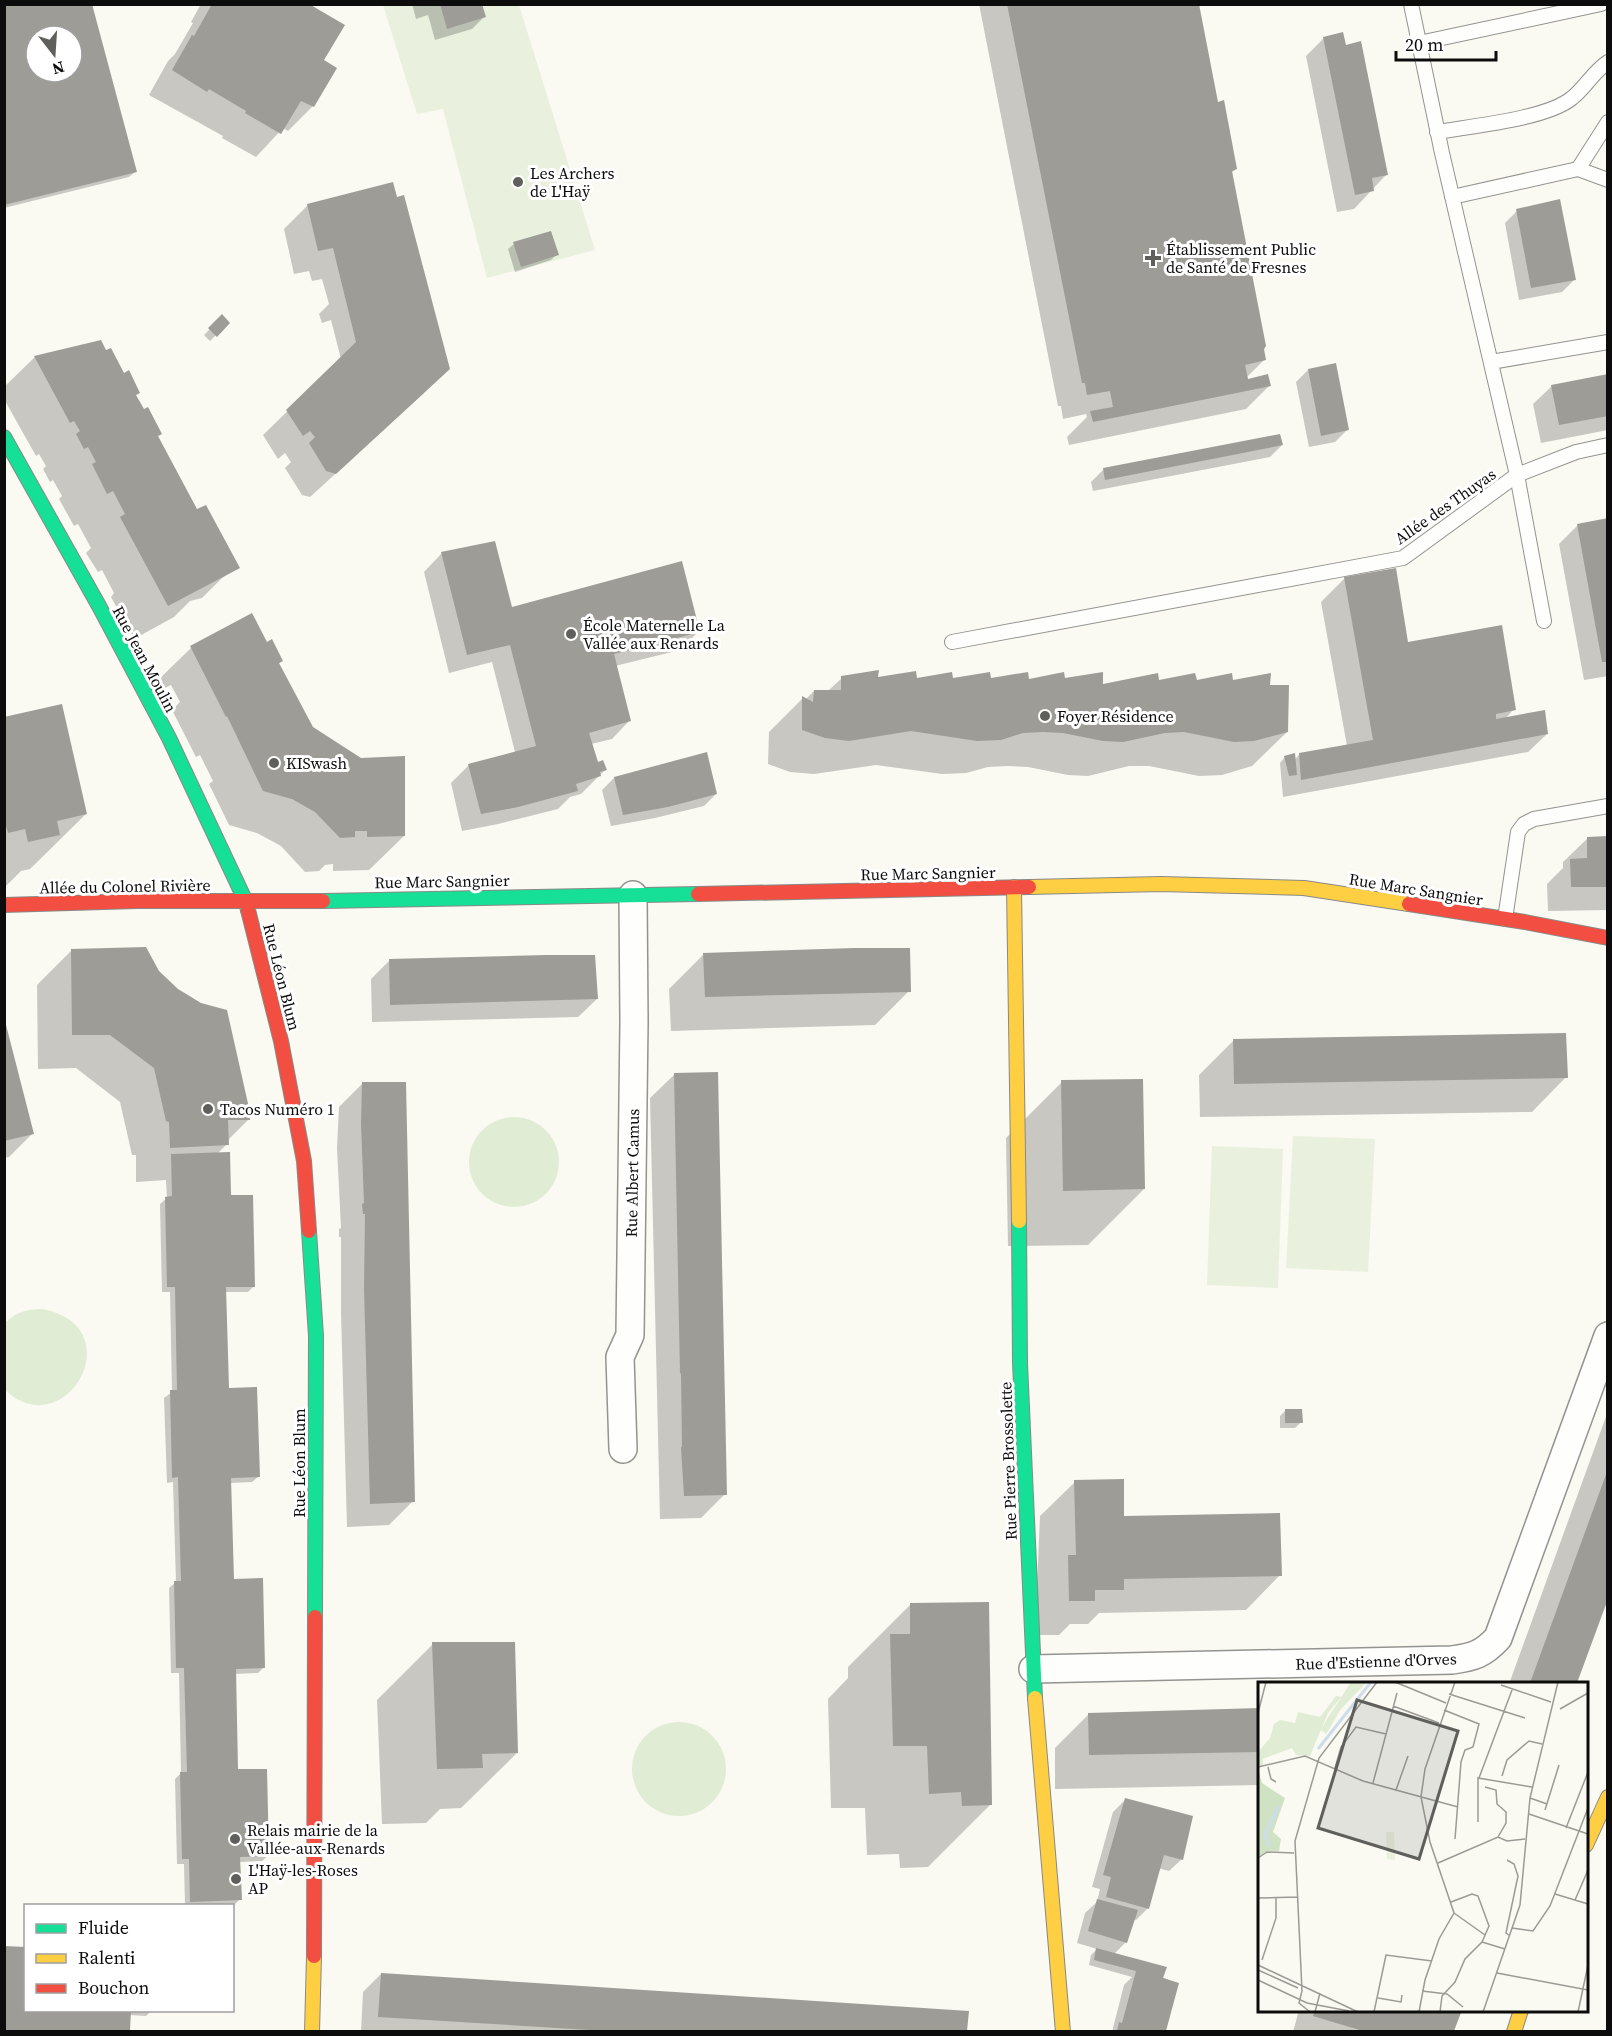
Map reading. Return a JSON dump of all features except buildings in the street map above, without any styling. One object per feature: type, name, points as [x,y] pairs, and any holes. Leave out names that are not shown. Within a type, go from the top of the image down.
[{"type":"street","name":"Rue Jean Moulin","points":[[4,437],[99,606],[169,738],[246,902]]},
{"type":"street","name":"Rue Marc Sangnier","points":[[246,902],[1161,884],[1304,888],[1505,919],[1608,938]]},
{"type":"street","name":"Rue Pierre Brossolette","points":[[1014,887],[1022,1339],[1020,1363],[1033,1669],[1063,2031]]},
{"type":"street","name":"Rue Albert Camus","points":[[623,1449],[620,1357],[630,1335],[634,1022],[633,895]]},
{"type":"street","name":"Allée du Colonel Rivière","points":[[4,905],[137,901],[246,902]]},
{"type":"street","name":"Rue Léon Blum","points":[[246,902],[281,1041],[304,1161],[316,1336],[315,1950],[312,2031]]},
{"type":"street","name":"Rue d'Estienne d'Orves","points":[[1033,1669],[1452,1660],[1473,1657],[1488,1649],[1498,1638],[1608,1336]]},
{"type":"street","points":[[1588,1843],[1608,1797]]},
{"type":"street","points":[[1514,2031],[1520,2012]]},
{"type":"lane","name":"Allée des Thuyas","points":[[952,642],[1403,558],[1517,475],[1437,132],[1410,4]]},
{"type":"lane","points":[[1419,43],[1601,4]]},
{"type":"lane","points":[[1437,132],[1547,112],[1571,99],[1597,70],[1608,62]]},
{"type":"lane","points":[[1578,169],[1608,122]]},
{"type":"lane","points":[[1452,197],[1578,169],[1608,180]]},
{"type":"lane","points":[[1491,362],[1608,342]]},
{"type":"lane","points":[[1544,621],[1517,475],[1576,452],[1608,445]]},
{"type":"lane","points":[[1505,919],[1518,832],[1524,824],[1534,819],[1608,806]]},
{"type":"green space","name":"Les Archers de L'Haÿ","points":[[383,5],[519,5],[595,250],[487,278],[443,109],[417,114]]},
{"type":"green space","points":[[514,1117],[531,1121],[546,1130],[555,1145],[559,1162],[555,1179],[546,1194],[531,1203],[514,1207],[497,1203],[482,1194],[473,1179],[469,1162],[473,1145],[482,1130],[497,1121]]},
{"type":"green space","points":[[1293,1136],[1375,1139],[1368,1272],[1286,1268]]},
{"type":"green space","points":[[1212,1146],[1283,1149],[1278,1288],[1207,1285]]},
{"type":"green space","points":[[42,1309],[69,1320],[84,1337],[87,1357],[81,1377],[68,1394],[49,1404],[28,1404],[5,1390],[5,1323],[22,1312]]},
{"type":"green space","points":[[679,1722],[697,1725],[712,1736],[723,1751],[726,1769],[723,1787],[712,1802],[697,1813],[679,1816],[661,1813],[646,1802],[635,1787],[632,1769],[635,1751],[646,1736],[661,1725]]},
{"type":"traffic: fast","points":[[4,437],[99,606],[169,738],[248,910]]},
{"type":"traffic: fast","points":[[323,901],[698,894]]},
{"type":"traffic: fast","points":[[1019,1221],[1020,1363],[1035,1698]]},
{"type":"traffic: fast","points":[[309,1231],[316,1336],[315,1617]]},
{"type":"traffic: slow","points":[[1029,887],[1161,884],[1304,888],[1409,904]]},
{"type":"traffic: slow","points":[[1014,887],[1019,1221]]},
{"type":"traffic: slow","points":[[1035,1698],[1063,2032]]},
{"type":"traffic: slow","points":[[1588,1841],[1608,1797]]},
{"type":"traffic: slow","points":[[312,2032],[314,1956]]},
{"type":"traffic: slow","points":[[1514,2032],[1520,2012]]},
{"type":"traffic: jam","points":[[698,894],[1029,887]]},
{"type":"traffic: jam","points":[[4,905],[137,901],[323,901]]},
{"type":"traffic: jam","points":[[1409,904],[1608,938]]},
{"type":"traffic: jam","points":[[248,910],[281,1041],[304,1161],[309,1231]]},
{"type":"traffic: jam","points":[[314,1956],[315,1617]]},
{"type":"place","name":"Les Archers de L'Haÿ","points":[[518,182]]},
{"type":"place","name":"Établissement Public de Santé de Fresnes","points":[[1153,258]]},
{"type":"place","name":"École Maternelle La Vallée aux Renards","points":[[571,634]]},
{"type":"place","name":"Foyer Résidence","points":[[1045,716]]},
{"type":"place","name":"KISwash","points":[[274,763]]},
{"type":"place","name":"Tacos Numéro 1","points":[[208,1109]]},
{"type":"place","name":"Relais mairie de la Vallée-aux-Renards","points":[[235,1839]]},
{"type":"place","name":"L'Haÿ-les-Roses AP","points":[[236,1879]]}]
